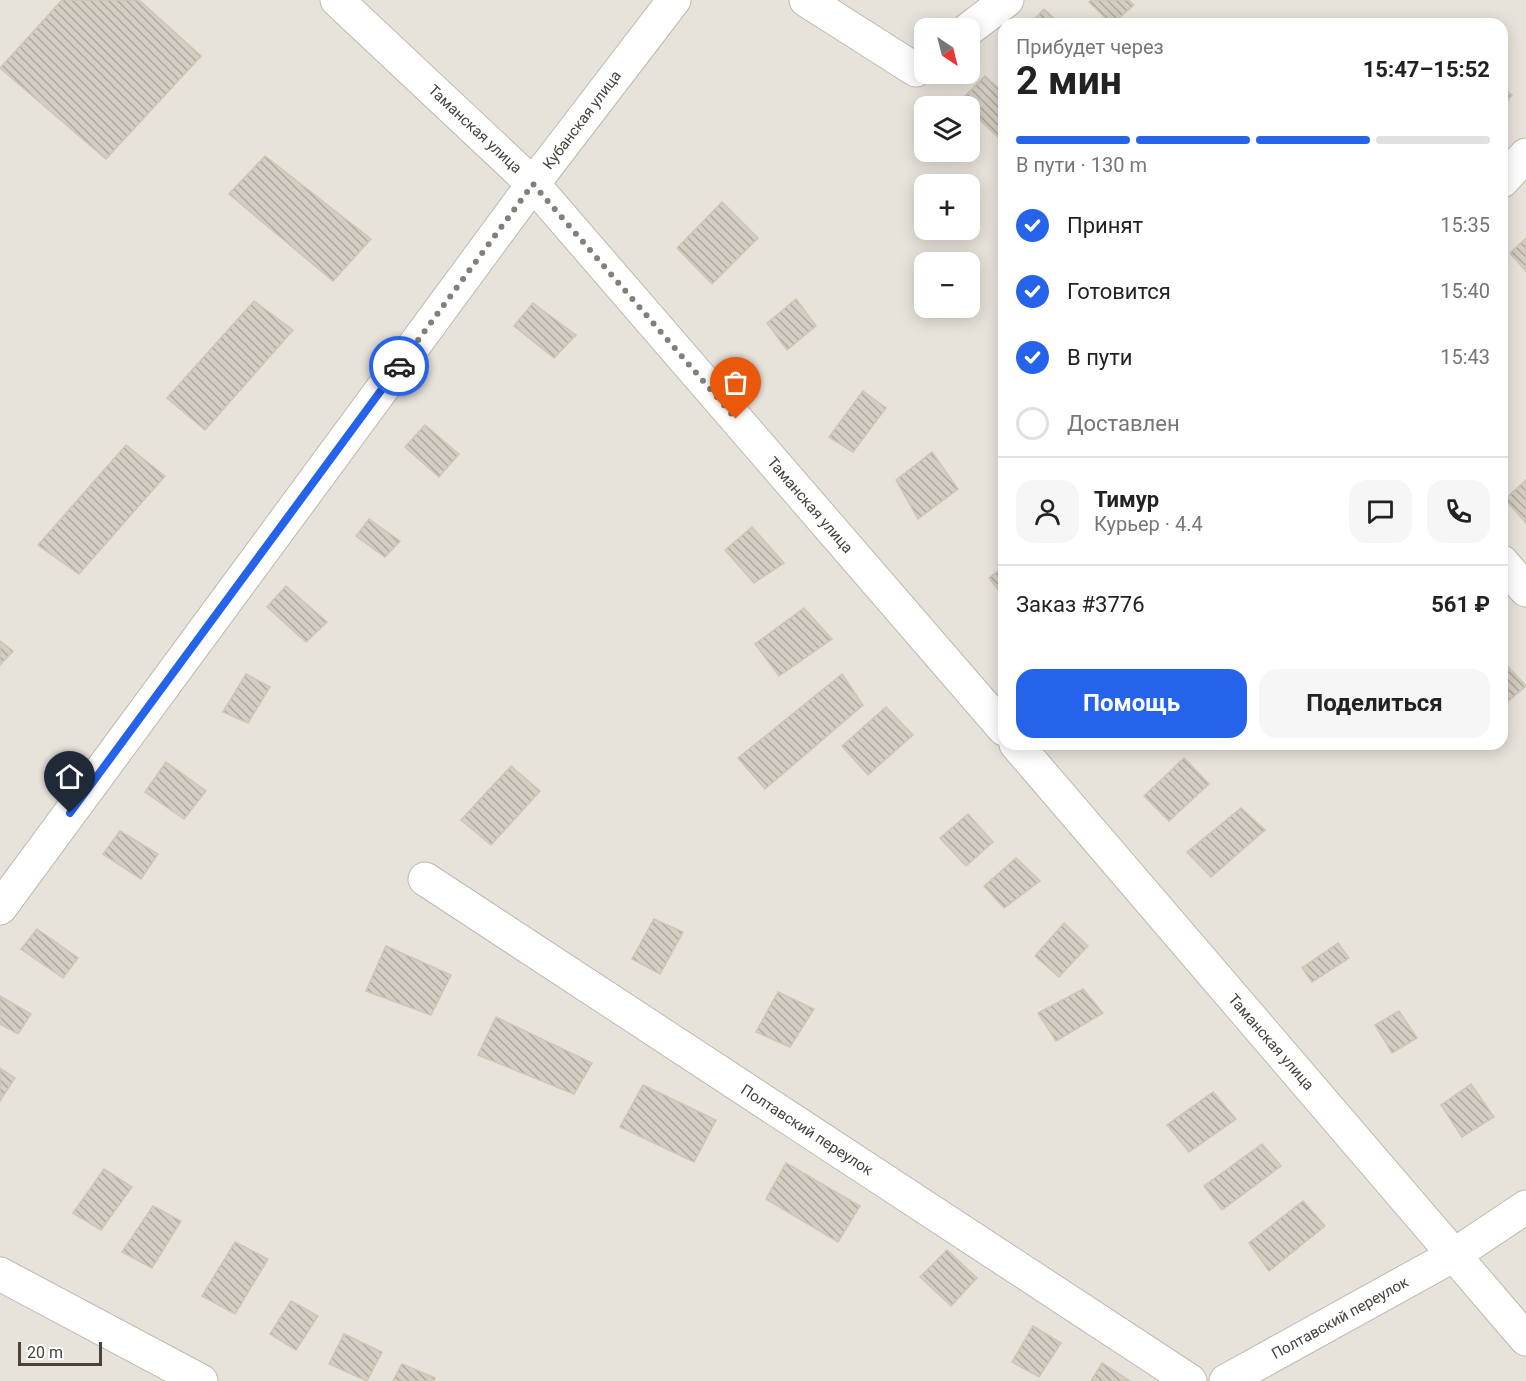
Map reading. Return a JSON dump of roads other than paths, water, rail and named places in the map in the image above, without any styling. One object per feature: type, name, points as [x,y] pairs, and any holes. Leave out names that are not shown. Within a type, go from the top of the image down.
[{"type":"street","name":"Таманская улица","points":[[337,0],[533,184],[998,722]]},
{"type":"street","name":"Кубанская улица","points":[[0,908],[533,184],[674,0]]},
{"type":"street","points":[[806,0],[914,69]]},
{"type":"street","points":[[980,21],[1007,0]]},
{"type":"street","points":[[1508,174],[1526,155]]},
{"type":"street","points":[[1508,569],[1526,590]]},
{"type":"street","name":"Таманская улица","points":[[1022,750],[1526,1340]]},
{"type":"street","name":"Полтавский переулок","points":[[425,879],[1190,1381]]},
{"type":"street","name":"Полтавский переулок","points":[[1226,1381],[1454,1255],[1526,1207]]},
{"type":"street","points":[[0,1274],[201,1381]]}]
